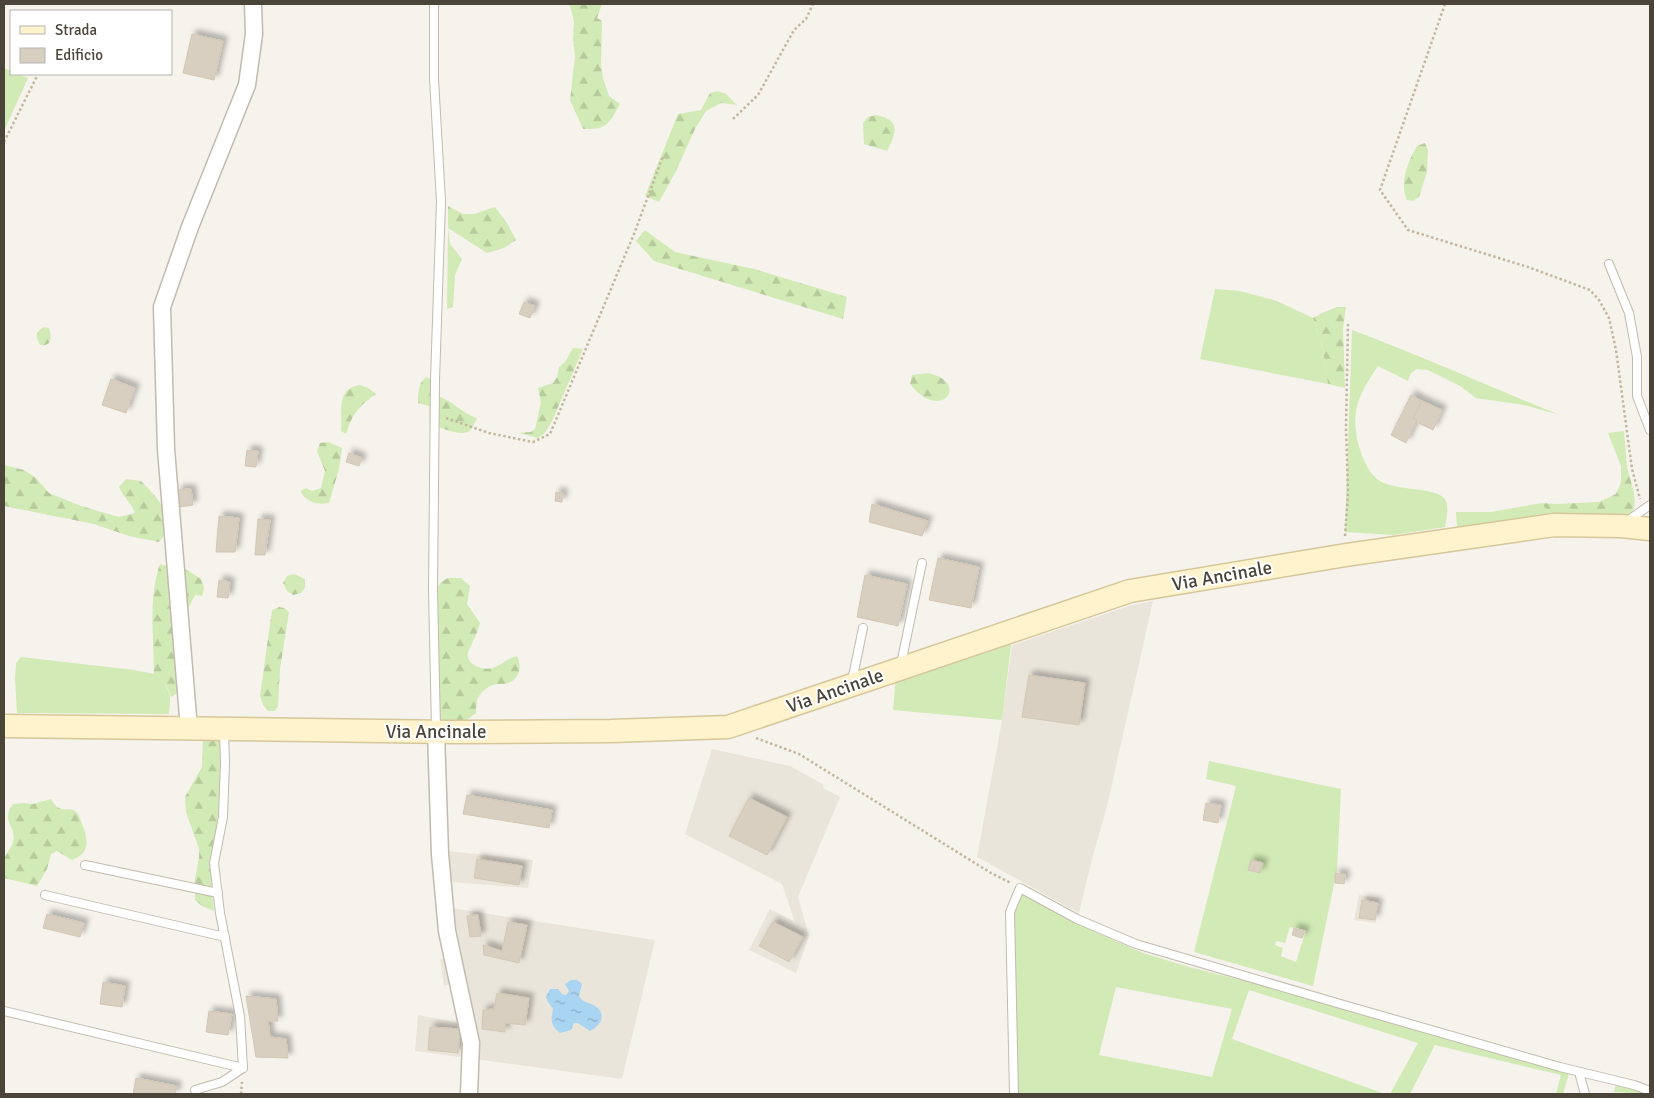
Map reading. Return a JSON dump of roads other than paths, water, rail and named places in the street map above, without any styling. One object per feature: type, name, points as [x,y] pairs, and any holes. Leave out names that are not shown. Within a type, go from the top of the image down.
[{"type":"main road","name":"Via Ancinale","points":[[4,726],[436,732],[728,728],[1130,591],[1346,555],[1554,524],[1621,526],[1648,515]]},
{"type":"street","points":[[189,729],[166,449],[162,307],[190,227],[247,85],[254,34],[253,4]]},
{"type":"street","points":[[436,732],[440,854],[447,931],[471,1043],[469,1094]]},
{"type":"lane","points":[[434,4],[434,79],[442,201],[435,414],[433,590],[436,732]]},
{"type":"lane","points":[[1609,264],[1630,313],[1637,357],[1637,396],[1650,430]]},
{"type":"lane","points":[[900,669],[922,563]]},
{"type":"lane","points":[[851,685],[863,628]]},
{"type":"lane","points":[[224,730],[223,817],[214,863],[225,937],[240,1016],[242,1068]]},
{"type":"lane","points":[[85,865],[218,893]]},
{"type":"lane","points":[[1014,1094],[1010,912],[1020,888],[1077,919],[1136,944],[1336,1003],[1650,1091]]},
{"type":"lane","points":[[45,895],[225,937]]},
{"type":"lane","points":[[4,1011],[242,1068]]},
{"type":"lane","points":[[196,1090],[222,1082],[242,1068]]},
{"type":"lane","points":[[1579,1072],[1585,1094]]},
{"type":"water","points":[[571,980],[577,980],[582,984],[579,996],[599,1009],[601,1013],[601,1020],[590,1031],[578,1023],[574,1023],[571,1030],[560,1033],[553,1025],[553,1009],[546,997],[550,989],[558,989],[562,994],[566,995],[569,991],[565,984]]}]
